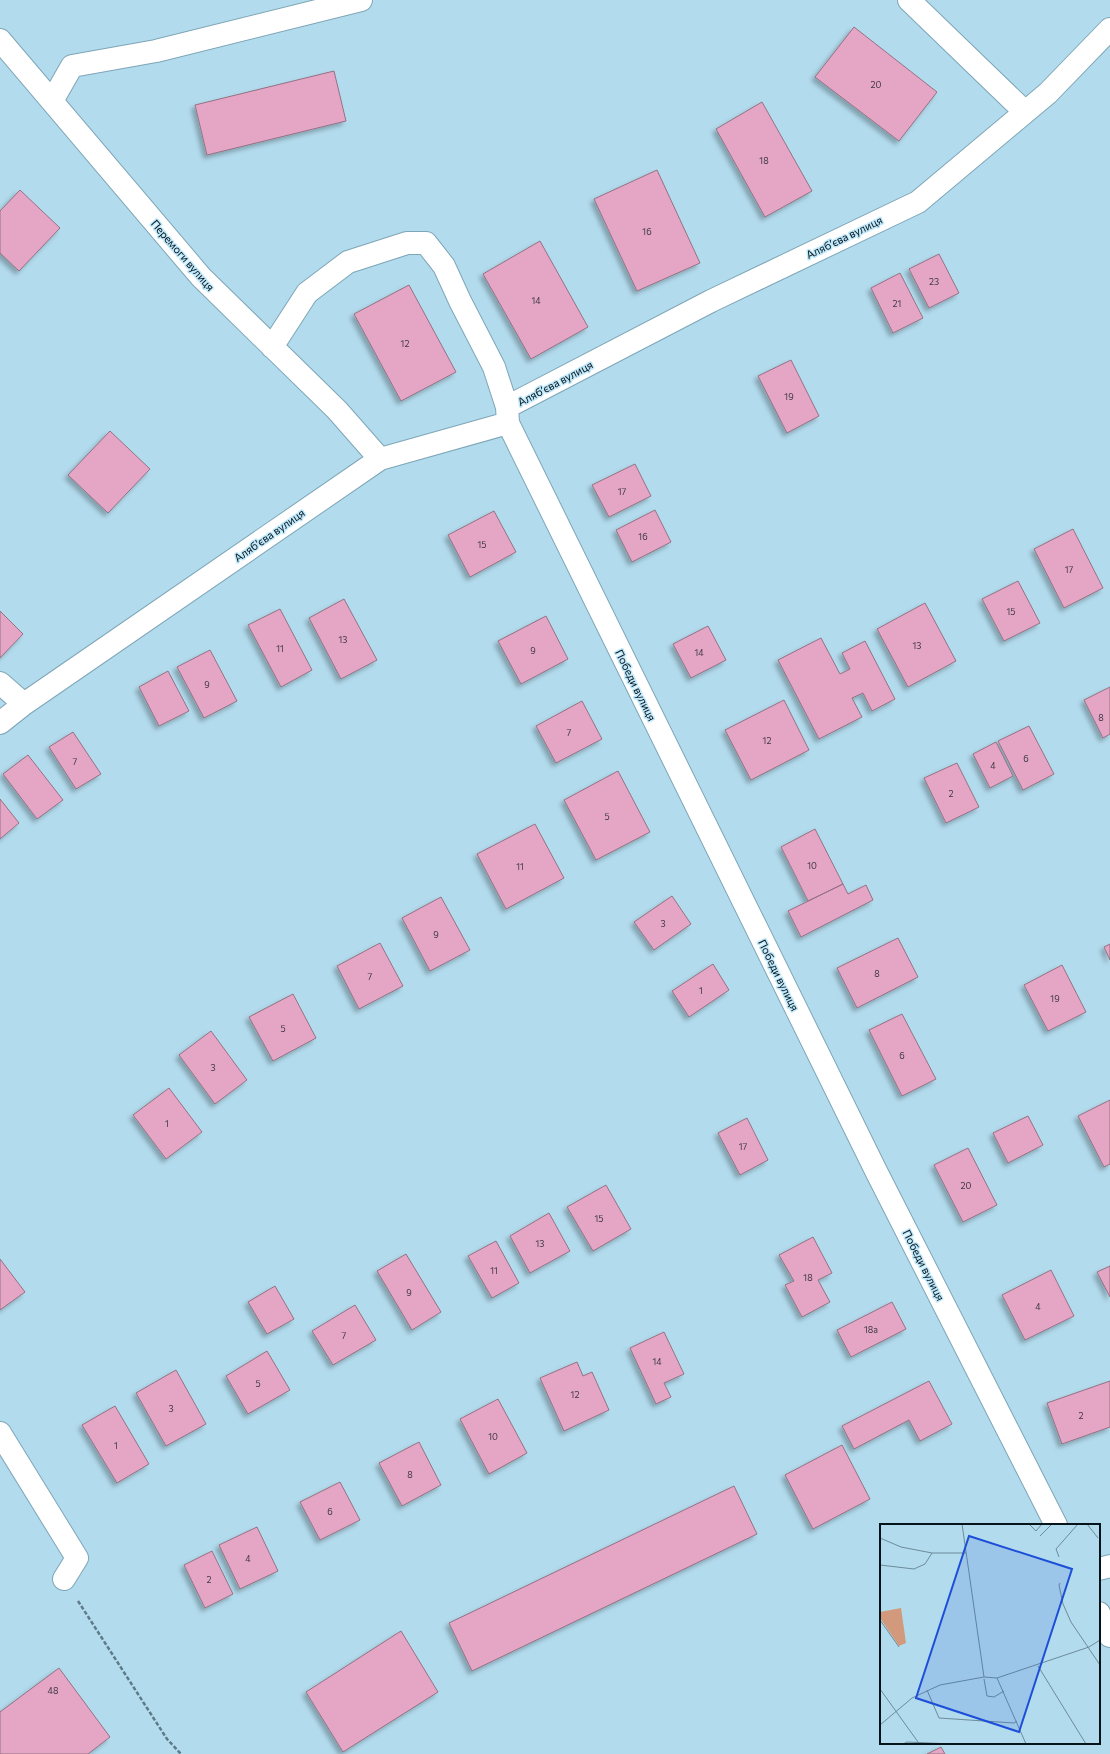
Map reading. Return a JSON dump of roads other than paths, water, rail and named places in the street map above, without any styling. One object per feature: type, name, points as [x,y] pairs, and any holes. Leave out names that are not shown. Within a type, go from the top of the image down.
[{"type":"street","points":[[52,101],[72,66],[156,51],[361,0]]},
{"type":"street","points":[[909,0],[1025,112]]},
{"type":"street","name":"Аляб’єва вулиця","points":[[0,723],[24,704],[380,459],[508,415],[711,301],[918,202],[1048,93],[1110,29]]},
{"type":"street","name":"Перемоги вулиця","points":[[0,40],[201,277],[337,410],[380,459]]},
{"type":"street","name":"Победи вулиця","points":[[272,347],[307,293],[348,262],[407,243],[426,243],[444,266],[494,367],[508,415],[876,1171],[1055,1524]]},
{"type":"street","points":[[0,683],[24,704]]},
{"type":"street","points":[[0,1433],[77,1558],[64,1579]]},
{"type":"street","points":[[1100,1570],[1110,1566]]},
{"type":"street","points":[[1100,1615],[1110,1636]]}]
